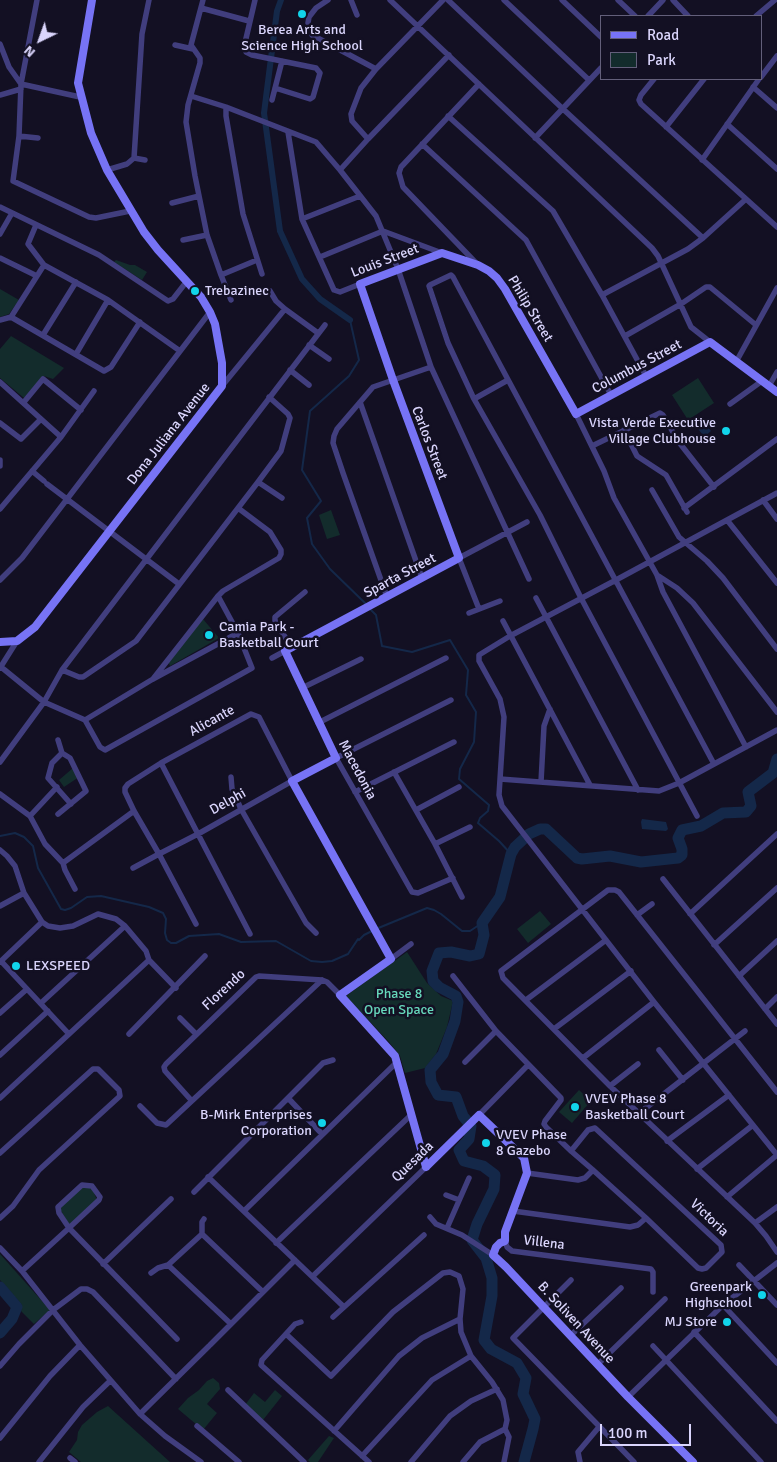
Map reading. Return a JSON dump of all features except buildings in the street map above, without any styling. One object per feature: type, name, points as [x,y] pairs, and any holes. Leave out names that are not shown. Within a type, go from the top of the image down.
[{"type":"street","points":[[37,0],[21,86],[19,136],[13,181],[89,217],[96,218],[130,211]]},
{"type":"street","name":"Dona Juliana Avenue","points":[[0,667],[18,641],[35,626],[222,386],[222,363],[215,324],[210,312],[201,297],[158,250],[130,211],[97,151],[80,98],[78,84],[78,72],[92,0]]},
{"type":"street","points":[[107,170],[128,164],[134,158],[142,34],[149,0]]},
{"type":"street","points":[[203,0],[191,45],[200,58],[200,63],[186,122],[207,235],[220,275],[231,300]]},
{"type":"street","points":[[255,0],[244,50],[249,54],[316,68],[320,73],[313,97],[310,99],[275,88]]},
{"type":"street","points":[[328,0],[316,8],[309,17],[308,23],[312,34],[376,69]]},
{"type":"street","points":[[351,0],[357,15]]},
{"type":"street","points":[[390,0],[652,248],[691,327],[777,392]]},
{"type":"street","points":[[368,139],[352,120],[351,114],[361,88],[376,69],[443,0]]},
{"type":"street","points":[[448,0],[703,238]]},
{"type":"street","points":[[504,0],[589,80]]},
{"type":"street","points":[[562,0],[600,36]]},
{"type":"street","points":[[618,0],[634,15]]},
{"type":"street","points":[[649,15],[663,0]]},
{"type":"street","points":[[673,0],[687,15]]},
{"type":"street","points":[[757,15],[775,0]]},
{"type":"street","points":[[200,8],[249,21]]},
{"type":"street","points":[[0,44],[9,67],[21,86]]},
{"type":"street","points":[[175,45],[193,49]]},
{"type":"street","points":[[340,170],[449,55]]},
{"type":"street","points":[[762,75],[777,56]]},
{"type":"street","points":[[272,100],[278,60]]},
{"type":"street","points":[[535,138],[600,69]]},
{"type":"street","points":[[653,80],[641,95],[639,100],[641,104],[777,227]]},
{"type":"street","points":[[666,127],[703,80]]},
{"type":"street","points":[[702,160],[758,80]]},
{"type":"street","points":[[478,264],[403,187],[400,183],[399,173],[422,144],[479,84]]},
{"type":"street","points":[[0,95],[21,86],[80,98]]},
{"type":"street","points":[[753,86],[777,108]]},
{"type":"street","points":[[191,96],[226,107],[316,142],[376,216],[398,269],[431,367],[506,533],[529,579]]},
{"type":"street","points":[[226,107],[242,214],[262,274]]},
{"type":"street","points":[[448,116],[553,210],[646,376]]},
{"type":"street","points":[[726,124],[777,169]]},
{"type":"street","points":[[288,132],[302,219],[320,257],[383,231]]},
{"type":"street","points":[[19,136],[38,138]]},
{"type":"street","points":[[422,144],[526,240],[611,395]]},
{"type":"street","points":[[134,158],[145,160]]},
{"type":"street","points":[[172,203],[199,196]]},
{"type":"street","points":[[302,219],[360,196]]},
{"type":"street","points":[[602,295],[688,249],[746,199]]},
{"type":"street","points":[[0,207],[99,255],[168,301],[173,299],[187,281]]},
{"type":"street","points":[[0,234],[12,213]]},
{"type":"street","points":[[36,225],[28,244],[44,265],[108,300],[180,351]]},
{"type":"street","name":"Philip Street","points":[[383,231],[478,264],[497,278],[505,289],[576,414],[604,471],[614,498],[657,575],[663,592],[746,747]]},
{"type":"street","points":[[183,240],[207,235]]},
{"type":"street","name":"Louis Street","points":[[320,257],[334,290],[337,291],[442,253]]},
{"type":"street","points":[[0,258],[37,276]]},
{"type":"street","points":[[220,275],[257,260]]},
{"type":"street","points":[[0,320],[11,316],[44,265]]},
{"type":"street","points":[[698,816],[581,598],[540,515],[474,399],[448,344],[429,286],[451,275],[453,277],[714,764]]},
{"type":"street","points":[[43,335],[76,282]]},
{"type":"street","name":"Carlos Street","points":[[360,284],[393,380],[479,609]]},
{"type":"street","points":[[625,336],[681,304],[706,287],[710,287],[756,325]]},
{"type":"street","points":[[736,362],[777,288]]},
{"type":"street","points":[[270,291],[276,301],[318,334]]},
{"type":"street","points":[[76,354],[108,300]]},
{"type":"street","points":[[222,386],[285,309]]},
{"type":"street","points":[[0,580],[22,558],[210,312]]},
{"type":"street","points":[[11,316],[102,371],[111,367],[140,322]]},
{"type":"street","points":[[0,762],[44,702],[62,670],[325,325]]},
{"type":"street","name":"Columbus Street","points":[[576,414],[710,342]]},
{"type":"street","points":[[309,344],[329,359]]},
{"type":"street","points":[[387,597],[343,473],[334,443],[334,436],[337,429],[373,387],[431,367]]},
{"type":"street","points":[[290,370],[309,385]]},
{"type":"street","points":[[769,386],[777,372]]},
{"type":"street","points":[[24,402],[43,379],[81,410]]},
{"type":"street","points":[[474,399],[508,380]]},
{"type":"street","points":[[730,404],[762,381]]},
{"type":"street","points":[[0,382],[61,437]]},
{"type":"street","points":[[0,509],[61,437],[94,391]]},
{"type":"street","points":[[62,670],[79,677],[84,677],[136,641],[258,482],[281,451],[290,418],[269,397]]},
{"type":"street","points":[[360,402],[422,578]]},
{"type":"street","points":[[592,446],[660,413],[678,441],[714,487]]},
{"type":"street","points":[[0,422],[21,440],[41,419]]},
{"type":"street","points":[[624,430],[637,456],[666,475],[685,510],[777,439]]},
{"type":"street","points":[[0,460],[0,466]]},
{"type":"street","points":[[32,471],[45,483],[179,584]]},
{"type":"street","points":[[258,482],[282,498]]},
{"type":"street","points":[[652,490],[679,537],[707,561],[723,578],[777,649]]},
{"type":"street","points":[[726,1197],[777,1155],[581,909],[500,801],[504,717],[500,699],[479,661],[479,655],[482,651],[777,492]]},
{"type":"street","points":[[763,500],[777,519]]},
{"type":"street","points":[[153,679],[218,596],[279,558],[281,554],[281,550],[270,532],[238,508]]},
{"type":"street","points":[[727,520],[777,583]]},
{"type":"street","name":"Sparta Street","points":[[289,649],[527,522]]},
{"type":"street","points":[[657,575],[677,588],[693,603],[777,712]]},
{"type":"street","name":"Macedonia","points":[[306,592],[275,617],[275,620],[289,649],[302,688],[318,723],[409,889],[412,892],[418,893],[453,878]]},
{"type":"street","points":[[0,667],[44,702],[85,720],[100,747],[105,750],[252,668],[253,666],[238,633],[218,596]]},
{"type":"street","points":[[536,598],[638,790]]},
{"type":"street","points":[[468,613],[500,601]]},
{"type":"street","points":[[503,621],[590,785]]},
{"type":"street","points":[[85,720],[153,679],[238,633]]},
{"type":"street","points":[[0,642],[18,641]]},
{"type":"street","points":[[272,658],[289,649]]},
{"type":"street","points":[[318,723],[446,658]]},
{"type":"street","points":[[302,688],[361,659]]},
{"type":"street","points":[[336,758],[451,700]]},
{"type":"street","points":[[540,782],[544,726],[550,710]]},
{"type":"street","name":"Alicante","points":[[196,924],[134,811],[125,788],[128,784],[161,763],[254,714],[261,720],[292,781],[391,959]]},
{"type":"street","points":[[500,779],[659,791],[679,783],[777,730]]},
{"type":"street","points":[[58,740],[62,752],[70,758],[86,791],[58,814]]},
{"type":"street","points":[[355,792],[454,742]]},
{"type":"street","points":[[62,752],[52,762],[48,778],[71,804]]},
{"type":"street","name":"Delphi","points":[[133,868],[336,758]]},
{"type":"street","points":[[161,763],[250,934]]},
{"type":"street","points":[[394,772],[435,844],[462,897]]},
{"type":"street","points":[[231,777],[232,789],[241,809],[306,922],[316,934]]},
{"type":"street","points":[[30,816],[57,787]]},
{"type":"street","points":[[416,810],[459,787]]},
{"type":"street","points":[[0,794],[30,816],[45,844],[63,863],[75,889]]},
{"type":"street","points":[[63,863],[134,811]]},
{"type":"street","points":[[435,844],[470,827]]},
{"type":"street","points":[[690,914],[777,834]]},
{"type":"street","points":[[0,851],[15,866],[24,893],[42,922],[48,926],[60,928],[73,926],[98,914],[116,919],[125,926],[146,952],[149,960],[176,988]]},
{"type":"street","points":[[663,880],[777,1024]]},
{"type":"street","points":[[714,945],[777,888]]},
{"type":"street","points":[[777,1092],[620,892],[608,890],[502,970],[503,978],[638,1114],[755,1223],[777,1252]]},
{"type":"street","points":[[0,906],[24,893]]},
{"type":"street","points":[[637,915],[652,904]]},
{"type":"street","points":[[42,922],[1,962],[68,1033]]},
{"type":"street","points":[[41,1003],[125,926]]},
{"type":"street","points":[[526,1000],[606,940]]},
{"type":"street","points":[[739,976],[777,941]]},
{"type":"street","points":[[340,995],[412,944]]},
{"type":"street","points":[[129,1034],[176,988],[205,956]]},
{"type":"street","points":[[0,1098],[149,960]]},
{"type":"street","points":[[554,1028],[631,971]]},
{"type":"street","name":"Florendo","points":[[192,1100],[164,1068],[196,1034],[259,976],[322,980]]},
{"type":"street","name":"Victoria","points":[[452,976],[496,1031],[561,1098],[544,1124],[571,1150],[646,1218],[698,1268],[706,1268],[722,1252],[723,1248],[721,1245],[595,1128],[588,1130],[571,1150]]},
{"type":"street","points":[[140,1106],[157,1123],[166,1125],[322,980],[327,982],[340,995],[391,1050],[397,1062],[426,1167]]},
{"type":"street","points":[[0,1013],[27,989]]},
{"type":"street","points":[[765,1009],[777,997]]},
{"type":"street","points":[[583,1058],[654,1002]]},
{"type":"street","points":[[0,1055],[48,1011]]},
{"type":"street","points":[[180,1018],[196,1034]]},
{"type":"street","points":[[466,1062],[496,1031]]},
{"type":"street","points":[[638,1114],[745,1031]]},
{"type":"street","points":[[659,1050],[682,1080]]},
{"type":"street","points":[[194,1192],[324,1063],[333,1060]]},
{"type":"street","points":[[244,1211],[397,1062]]},
{"type":"street","points":[[610,1086],[638,1064]]},
{"type":"street","name":"Quesada","points":[[313,1276],[528,1065]]},
{"type":"street","points":[[0,1154],[93,1069],[98,1069],[120,1093],[39,1170],[13,1206],[0,1218]]},
{"type":"street","points":[[667,1141],[729,1095]]},
{"type":"street","points":[[288,1098],[322,1134]]},
{"type":"street","points":[[276,1243],[412,1114]]},
{"type":"street","points":[[476,1117],[524,1158],[527,1173],[578,1180],[585,1178],[593,1170]]},
{"type":"street","points":[[697,1169],[753,1125]]},
{"type":"street","name":"Villena","points":[[527,1173],[505,1232],[507,1247],[512,1251],[651,1269],[653,1272],[653,1292]]},
{"type":"street","points":[[208,1178],[344,1307]]},
{"type":"street","points":[[447,1228],[469,1178]]},
{"type":"street","points":[[22,1271],[69,1228],[99,1200],[100,1198],[92,1186],[82,1185],[58,1207],[59,1213],[69,1228],[177,1339]]},
{"type":"street","points":[[446,1195],[459,1200]]},
{"type":"street","points":[[103,1264],[171,1199]]},
{"type":"street","points":[[755,1223],[777,1207]]},
{"type":"street","points":[[513,1211],[630,1227],[638,1225],[646,1218]]},
{"type":"street","name":"B. Soliven Avenue","points":[[430,1217],[436,1224],[462,1235],[479,1245],[506,1267],[597,1365],[693,1462]]},
{"type":"street","points":[[204,1219],[202,1222],[202,1234],[263,1292]]},
{"type":"street","points":[[151,1273],[158,1268],[168,1265],[202,1234]]},
{"type":"street","points":[[332,1317],[424,1235]]},
{"type":"street","points":[[493,1255],[496,1247],[505,1241]]},
{"type":"street","points":[[0,1248],[22,1271],[80,1345],[140,1414],[196,1461]]},
{"type":"street","points":[[140,1414],[294,1260]]},
{"type":"street","points":[[628,1397],[723,1305],[777,1263]]},
{"type":"street","points":[[168,1265],[230,1324]]},
{"type":"street","points":[[739,1265],[777,1305]]},
{"type":"street","points":[[286,1334],[331,1376],[393,1312],[443,1273],[450,1272],[459,1276],[463,1289],[460,1319],[461,1332],[471,1356],[497,1389],[503,1400],[507,1420],[505,1429],[509,1437],[504,1462]]},
{"type":"street","points":[[571,1280],[513,1338],[634,1462]]},
{"type":"street","points":[[570,1336],[620,1288]]},
{"type":"street","points":[[0,1366],[53,1310],[81,1289],[87,1289],[93,1292],[176,1379]]},
{"type":"street","points":[[597,1365],[665,1299]]},
{"type":"street","points":[[723,1305],[777,1363]]},
{"type":"street","points":[[334,1431],[399,1356],[422,1338],[460,1319]]},
{"type":"street","points":[[301,1322],[295,1324],[262,1360],[261,1365],[369,1462]]},
{"type":"street","points":[[694,1332],[777,1421]]},
{"type":"street","points":[[0,1438],[50,1376],[80,1345]]},
{"type":"street","points":[[653,1346],[761,1462]]},
{"type":"street","points":[[362,1456],[432,1380],[471,1356]]},
{"type":"street","points":[[39,1462],[82,1407],[110,1381]]},
{"type":"street","points":[[410,1462],[450,1416],[471,1401],[497,1389]]},
{"type":"street","points":[[228,1390],[304,1462]]},
{"type":"street","points":[[197,1426],[239,1462]]},
{"type":"street","points":[[580,1462],[578,1452],[599,1427]]},
{"type":"street","points":[[463,1462],[480,1442],[505,1429]]},
{"type":"green space","points":[[116,260],[135,265],[147,272],[142,280],[114,262]]},
{"type":"green space","points":[[0,289],[19,300],[9,314],[0,317]]},
{"type":"green space","points":[[11,336],[64,368],[53,379],[44,376],[24,398],[0,378],[0,349]]},
{"type":"green space","points":[[698,378],[714,403],[688,420],[672,395]]},
{"type":"green space","points":[[331,510],[340,535],[327,539],[319,515]]},
{"type":"green space","points":[[203,619],[219,638],[170,666],[168,661]]},
{"type":"green space","points":[[73,768],[79,777],[64,787],[59,780]]},
{"type":"green space","points":[[540,911],[551,924],[528,943],[517,929]]},
{"type":"green space","name":"Phase 8 Open Space","points":[[407,952],[427,983],[441,996],[453,1001],[447,1027],[436,1054],[425,1068],[405,1073],[400,1056],[346,996]]},
{"type":"green space","name":"VVEV Phase 8 Basketball Court","points":[[579,1090],[591,1101],[572,1123],[559,1112]]},
{"type":"green space","points":[[82,1186],[92,1188],[97,1200],[70,1226],[60,1207]]},
{"type":"green space","points":[[0,1254],[50,1310],[34,1324],[21,1311],[22,1305],[0,1280]]},
{"type":"green space","points":[[213,1378],[219,1383],[220,1389],[207,1404],[217,1413],[203,1430],[178,1409],[207,1381]]},
{"type":"green space","points":[[275,1390],[282,1396],[263,1420],[245,1405],[254,1393],[265,1402]]},
{"type":"green space","points":[[108,1406],[170,1462],[81,1462],[69,1452],[77,1440],[78,1432],[82,1425],[97,1412]]},
{"type":"green space","points":[[329,1436],[334,1438],[318,1462],[310,1462],[308,1460]]},
{"type":"water","points":[[701,418],[711,431],[704,437],[694,423]]},
{"type":"water","points":[[642,819],[666,822],[668,829],[666,831],[642,829]]},
{"type":"waterway","points":[[281,0],[277,11],[264,113],[280,231],[302,279],[320,299],[350,320]]},
{"type":"waterway","points":[[350,320],[359,360],[349,376],[310,411],[302,470],[321,501],[307,518],[312,544],[330,569],[366,604]]},
{"type":"waterway","points":[[369,608],[376,615],[382,646],[412,652],[450,640],[468,670],[466,695],[476,712],[474,742],[460,769],[459,779],[489,805],[488,811],[480,818],[478,823],[511,854]]},
{"type":"waterway","points":[[524,1462],[535,1419],[523,1394],[526,1378],[517,1363],[491,1349],[484,1340],[492,1296],[492,1278],[486,1258],[472,1240],[477,1224],[494,1189],[495,1175],[483,1166],[464,1161],[459,1150],[469,1139],[471,1126],[463,1116],[456,1097],[438,1095],[431,1082],[430,1070],[443,1054],[455,1021],[458,1002],[456,996],[439,987],[433,981],[432,971],[439,953],[451,952],[470,956],[479,954],[484,935],[482,923],[500,897],[511,854],[515,847],[529,834],[540,829],[546,829],[577,858],[582,859],[610,856],[641,862],[678,858],[682,855],[678,838],[682,830],[701,826],[723,813],[746,812],[751,806],[748,792],[773,773],[777,759]]},
{"type":"waterway","points":[[0,836],[15,833],[24,837],[33,846],[38,868],[61,909],[71,908],[87,897],[101,896],[149,907],[163,913],[166,919],[165,933],[167,940],[171,943],[176,943],[189,936],[219,934],[241,942],[276,941],[311,961],[322,962],[332,961],[348,954],[358,939],[372,931]]},
{"type":"waterway","points":[[376,929],[427,908],[441,914],[462,931],[470,931],[482,923]]},
{"type":"waterway","points":[[0,1287],[17,1307],[12,1319],[0,1333]]},
{"type":"place","name":"Berea Arts and Science High School","points":[[302,14]]},
{"type":"place","name":"Trebazinec","points":[[195,291]]},
{"type":"place","name":"Vista Verde Executive Village Clubhouse","points":[[726,431]]},
{"type":"place","name":"Camia Park - Basketball Court","points":[[209,635]]},
{"type":"place","name":"LEXSPEED","points":[[16,966]]},
{"type":"place","name":"VVEV Phase 8 Basketball Court","points":[[575,1107]]},
{"type":"place","name":"B-Mirk Enterprises Corporation","points":[[322,1123]]},
{"type":"place","name":"VVEV Phase 8 Gazebo","points":[[486,1143]]},
{"type":"place","name":"Greenpark Highschool","points":[[762,1295]]},
{"type":"place","name":"MJ Store","points":[[727,1322]]}]
